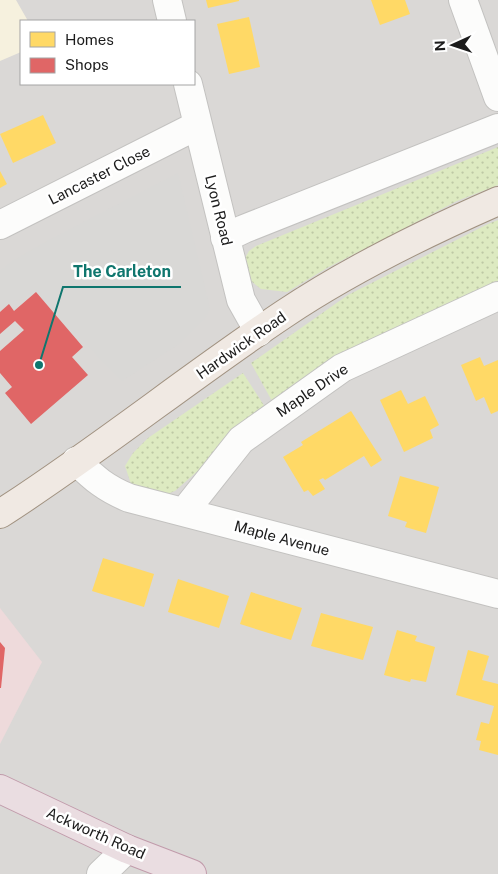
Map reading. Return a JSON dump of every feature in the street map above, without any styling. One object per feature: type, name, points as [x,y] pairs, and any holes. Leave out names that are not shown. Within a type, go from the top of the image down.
[{"type":"highway","name":"Ackworth Road","points":[[0,789],[127,849],[192,874]]},
{"type":"main road","name":"Hardwick Road","points":[[0,514],[285,313],[356,270],[498,200]]},
{"type":"street","points":[[167,0],[172,20]]},
{"type":"street","points":[[462,0],[498,97]]},
{"type":"street","name":"Lyon Road","points":[[188,85],[241,300],[259,332]]},
{"type":"street","name":"Lancaster Close","points":[[0,225],[198,125]]},
{"type":"street","points":[[225,238],[498,128]]},
{"type":"street","name":"Maple Drive","points":[[184,512],[241,440],[342,368],[498,296]]},
{"type":"street","name":"Maple Avenue","points":[[76,461],[97,481],[110,490],[129,498],[498,594]]},
{"type":"street","points":[[101,874],[127,849]]},
{"type":"shaded area","points":[[0,0],[498,0],[498,874],[0,874]]},
{"type":"shaded area","points":[[0,0],[16,0],[27,20],[20,20],[20,52],[0,61]]},
{"type":"shaded area","points":[[178,173],[210,309],[204,320],[182,342],[122,381],[36,292],[9,304],[0,312],[0,271],[14,260]]},
{"type":"shaded area","points":[[0,608],[42,662],[0,744]]},
{"type":"green space","points":[[498,147],[498,185],[457,201],[327,268],[287,292],[261,289],[251,281],[244,260],[249,251],[256,246]]},
{"type":"green space","points":[[498,220],[498,291],[385,338],[272,401],[251,363],[348,295]]},
{"type":"green space","points":[[243,373],[267,410],[175,491],[159,497],[143,492],[131,484],[125,466],[133,453],[148,438]]},
{"type":"building: Homes","points":[[206,0],[239,0],[239,1],[208,8]]},
{"type":"building: Homes","points":[[371,0],[405,0],[410,14],[380,25]]},
{"type":"building: Homes","points":[[249,17],[260,67],[229,74],[217,24]]},
{"type":"building: Homes","points":[[43,115],[56,143],[13,163],[0,134]]},
{"type":"building: Homes","points":[[0,171],[7,184],[0,188]]},
{"type":"building: Homes","points":[[480,357],[484,366],[498,360],[498,411],[491,414],[484,397],[476,401],[461,365]]},
{"type":"building: Homes","points":[[401,390],[408,404],[425,396],[439,425],[430,430],[433,438],[404,452],[380,400]]},
{"type":"building: Homes","points":[[351,411],[382,460],[371,467],[364,456],[325,480],[323,478],[319,480],[325,489],[313,496],[308,490],[304,492],[283,457],[303,445],[301,442]]},
{"type":"building: Homes","points":[[400,476],[439,487],[426,533],[405,527],[407,522],[388,516]]},
{"type":"building: Homes","points":[[103,558],[154,574],[144,607],[92,591]]},
{"type":"building: Homes","points":[[178,579],[229,596],[219,628],[168,612]]},
{"type":"building: Homes","points":[[251,592],[302,608],[291,640],[240,624]]},
{"type":"building: Homes","points":[[321,613],[373,627],[363,660],[311,646]]},
{"type":"building: Homes","points":[[397,630],[417,636],[415,641],[435,647],[426,682],[411,679],[410,682],[384,675]]},
{"type":"building: Homes","points":[[468,650],[489,656],[482,680],[498,684],[498,755],[479,750],[481,741],[476,740],[481,722],[489,724],[494,706],[456,695]]},
{"type":"building: Shops","points":[[36,292],[83,347],[72,357],[88,375],[31,424],[5,393],[12,387],[0,373],[0,351],[24,330],[15,321],[0,334],[0,312],[9,304],[14,311]]},
{"type":"building: Shops","points":[[0,642],[5,648],[1,688],[0,688]]},
{"type":"place","name":"The Carleton","points":[[39,365]]}]
